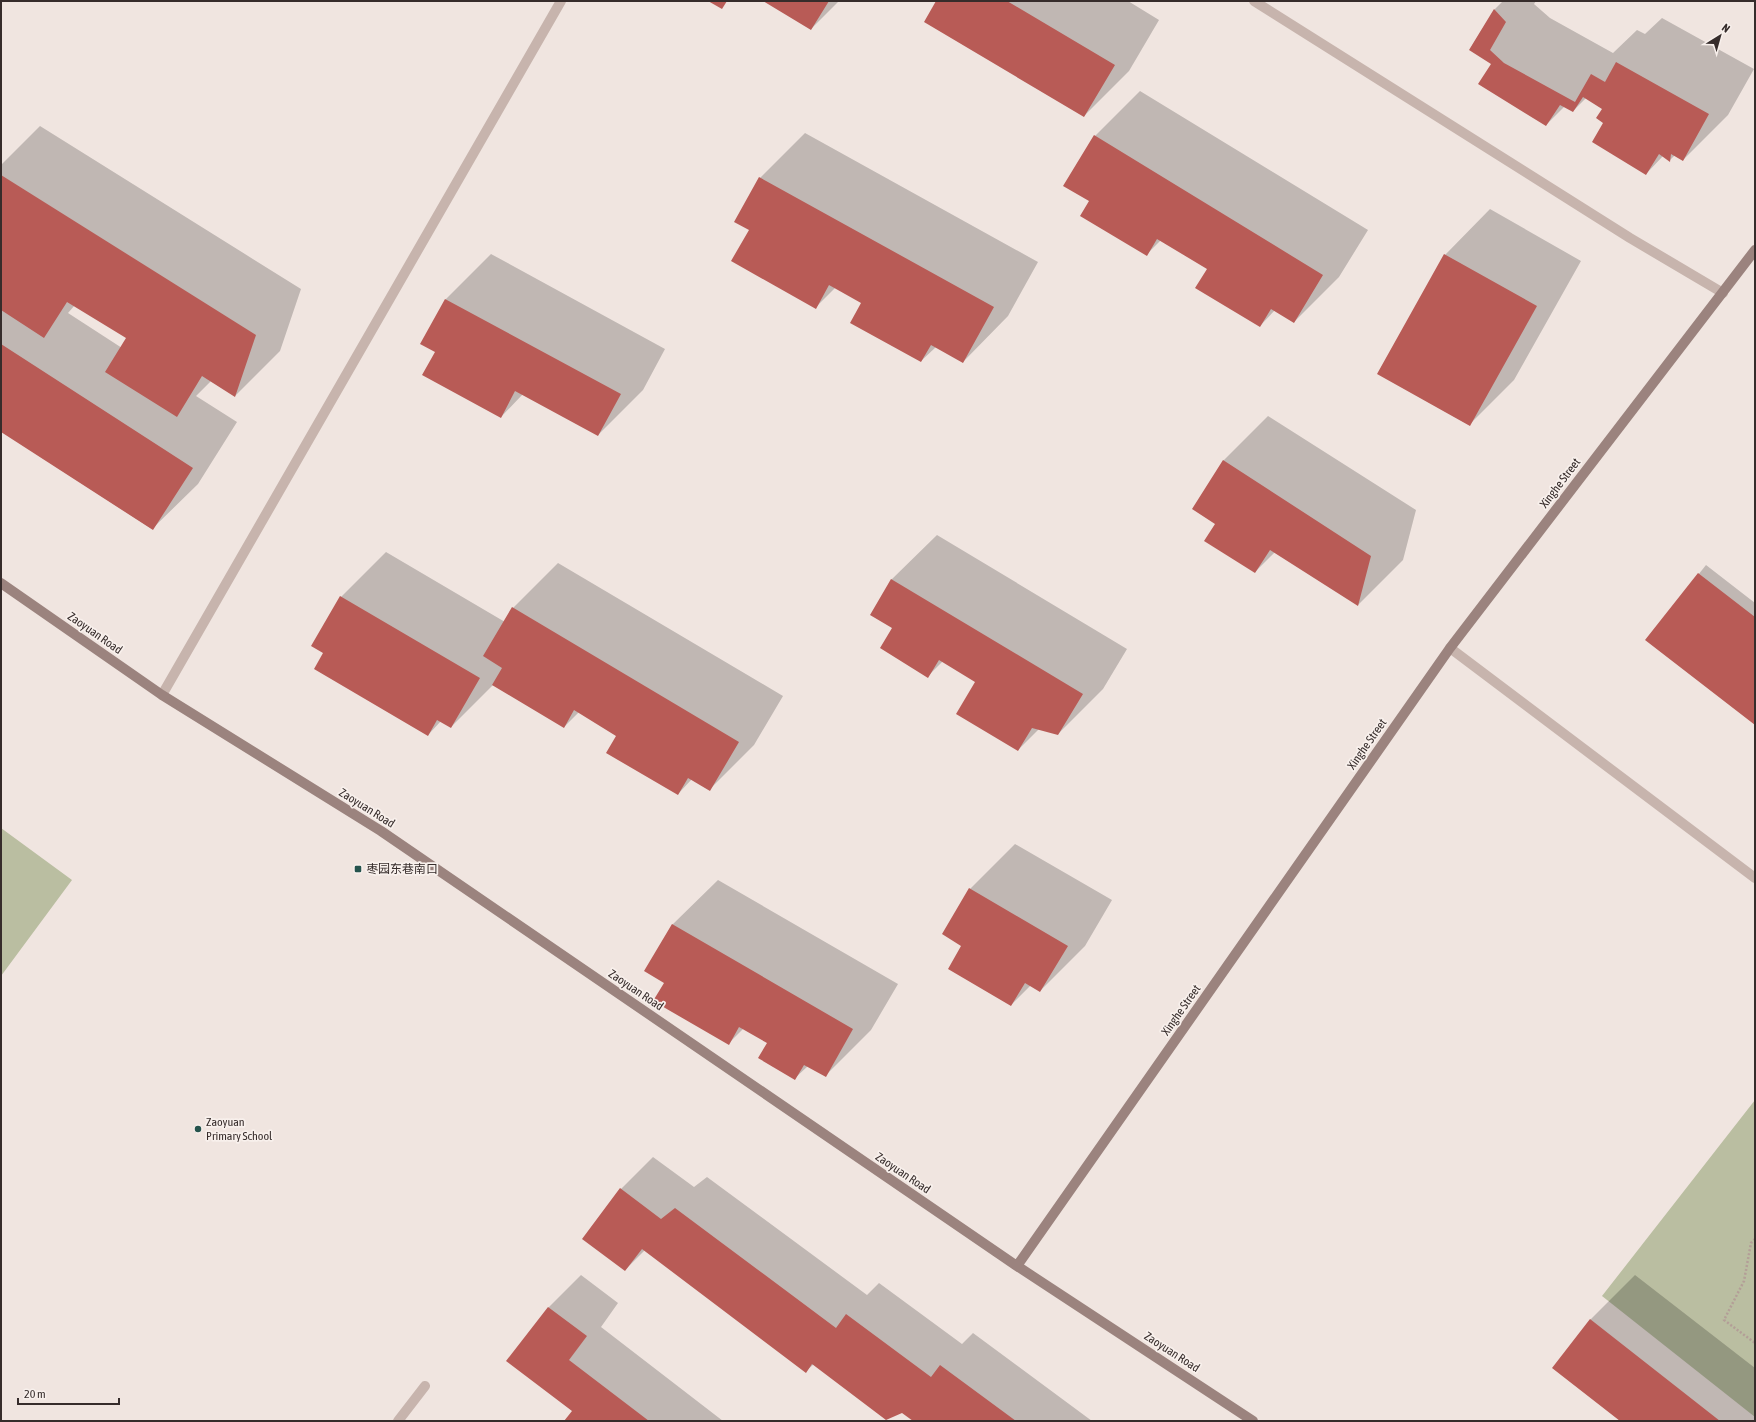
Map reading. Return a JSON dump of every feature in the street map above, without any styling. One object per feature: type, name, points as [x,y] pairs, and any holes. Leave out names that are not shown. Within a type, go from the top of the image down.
[{"type":"street","points":[[162,695],[561,1]]},
{"type":"street","points":[[1254,1],[1630,238],[1722,293]]},
{"type":"street","name":"Xinghe Street","points":[[1017,1266],[1450,648],[1755,250]]},
{"type":"street","name":"Zaoyuan Road","points":[[1,583],[162,695],[381,831],[1017,1266],[1254,1421]]},
{"type":"street","points":[[1450,648],[1755,878]]},
{"type":"street","points":[[398,1421],[425,1386]]},
{"type":"path","points":[[1755,1238],[1751,1243],[1744,1281],[1724,1320],[1755,1344]]},
{"type":"green space","points":[[1,828],[72,880],[1,976]]},
{"type":"green space","points":[[1755,1100],[1755,1417],[1602,1296]]},
{"type":"building","points":[[708,1],[727,1],[722,9]]},
{"type":"building","points":[[763,1],[829,1],[811,30]]},
{"type":"building","points":[[936,1],[1007,1],[1115,65],[1084,117],[924,22]]},
{"type":"building","points":[[1494,9],[1506,22],[1490,50],[1504,63],[1575,102],[1591,74],[1605,82],[1616,62],[1709,114],[1683,161],[1671,154],[1670,162],[1659,154],[1646,175],[1592,142],[1603,123],[1596,118],[1602,109],[1583,97],[1573,112],[1560,105],[1546,126],[1478,84],[1491,64],[1469,50]]},
{"type":"building","points":[[1094,135],[1323,275],[1294,323],[1271,309],[1260,327],[1195,288],[1207,269],[1157,239],[1147,256],[1080,216],[1089,201],[1063,186]]},
{"type":"building","points":[[1,175],[256,335],[235,397],[202,376],[177,417],[105,372],[126,338],[67,302],[44,338],[1,310]]},
{"type":"building","points":[[759,177],[994,307],[963,363],[931,345],[921,362],[850,323],[861,303],[829,285],[816,309],[731,261],[749,230],[734,222]]},
{"type":"building","points":[[1444,254],[1537,306],[1470,426],[1377,374]]},
{"type":"building","points":[[445,299],[621,394],[598,436],[515,391],[501,418],[422,375],[435,352],[420,344]]},
{"type":"building","points":[[1,344],[193,468],[153,530],[1,432]]},
{"type":"building","points":[[1223,460],[1371,556],[1358,606],[1270,550],[1255,573],[1204,541],[1215,524],[1192,509]]},
{"type":"building","points":[[1698,573],[1755,617],[1755,725],[1645,640]]},
{"type":"building","points":[[891,579],[1083,694],[1058,735],[1032,728],[1018,751],[956,714],[975,682],[939,660],[928,678],[880,648],[892,628],[870,615]]},
{"type":"building","points":[[340,596],[480,678],[451,728],[437,720],[428,736],[314,669],[323,653],[311,646]]},
{"type":"building","points":[[512,607],[739,742],[710,791],[688,778],[678,795],[606,753],[616,736],[574,710],[564,728],[492,685],[502,668],[483,656]]},
{"type":"building","points":[[969,888],[1068,946],[1040,992],[1025,983],[1011,1006],[948,969],[961,946],[942,934]]},
{"type":"building","points":[[672,924],[853,1029],[826,1077],[804,1065],[795,1080],[758,1058],[767,1043],[739,1027],[729,1045],[653,1001],[664,983],[644,971]]},
{"type":"building","points":[[620,1188],[661,1219],[675,1208],[836,1328],[846,1314],[931,1377],[940,1365],[1016,1421],[913,1421],[902,1413],[886,1420],[812,1364],[806,1373],[642,1249],[625,1271],[582,1239]]},
{"type":"building","points":[[548,1307],[587,1336],[569,1360],[649,1421],[564,1421],[572,1411],[506,1361]]},
{"type":"building","points":[[1590,1319],[1720,1421],[1620,1421],[1552,1368]]},
{"type":"place","name":"枣园东巷南口","points":[[358,869]]},
{"type":"place","name":"Zaoyuan Primary School","points":[[198,1129]]}]
